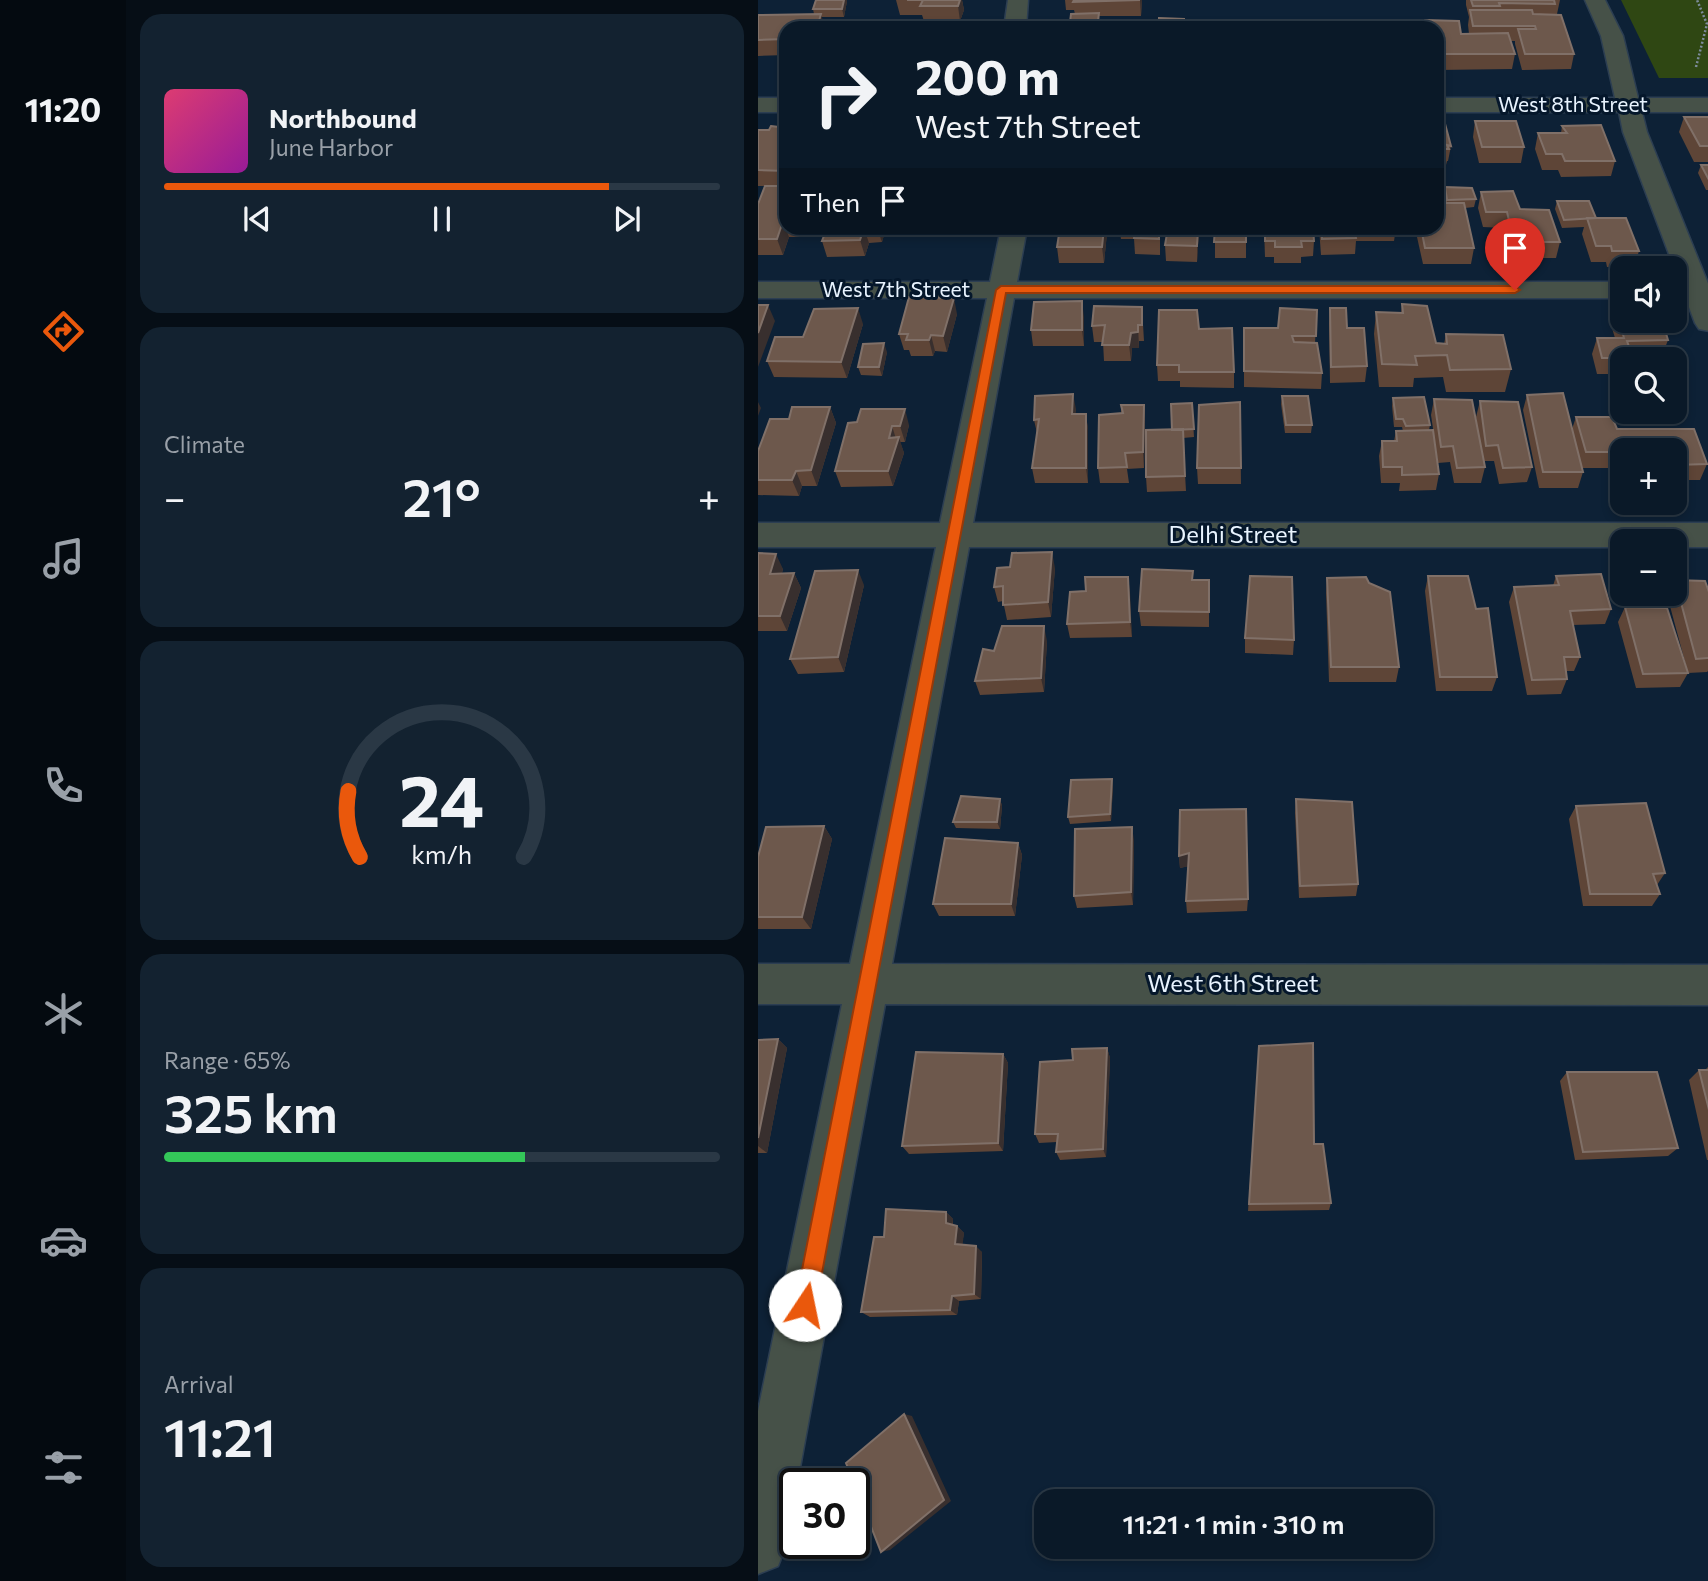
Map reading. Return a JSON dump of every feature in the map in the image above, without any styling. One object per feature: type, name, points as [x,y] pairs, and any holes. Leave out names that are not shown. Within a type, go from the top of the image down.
[{"type":"street","points":[[1016,21],[1018,0]]},
{"type":"street","points":[[1595,0],[1612,36],[1635,132],[1708,323]]},
{"type":"street","points":[[758,105],[779,105]]},
{"type":"street","name":"West 8th Street","points":[[1444,105],[1708,105]]},
{"type":"street","points":[[758,1546],[1013,235]]},
{"type":"street","name":"West 7th Street","points":[[758,290],[1610,290]]},
{"type":"street","name":"Delhi Street","points":[[758,535],[1708,535]]},
{"type":"street","name":"West 6th Street","points":[[758,984],[1708,985]]},
{"type":"path","points":[[1696,67],[1707,24],[1707,16],[1697,0]]},
{"type":"green space","points":[[1621,0],[1708,0],[1708,78],[1659,78]]},
{"type":"building","points":[[816,0],[844,0],[842,9],[813,9]]},
{"type":"building","points":[[923,0],[960,0],[958,6],[920,6]]},
{"type":"building","points":[[1074,0],[1140,0],[1073,2]]},
{"type":"building","points":[[1471,0],[1554,0],[1555,4],[1499,3],[1500,6],[1473,6]]},
{"type":"building","points":[[1470,10],[1532,10],[1533,14],[1561,15],[1574,54],[1525,54],[1518,29],[1536,29],[1535,26],[1473,26]]},
{"type":"building","points":[[1099,13],[1098,21],[1070,21],[1071,14]]},
{"type":"building","points":[[821,14],[819,21],[779,21],[779,39],[758,40],[758,15]]},
{"type":"building","points":[[1159,18],[1184,19],[1184,21],[1159,21]]},
{"type":"building","points":[[1425,20],[1459,21],[1461,34],[1508,33],[1515,54],[1444,54],[1444,21]]},
{"type":"building","points":[[1684,117],[1709,117],[1709,146],[1700,146]]},
{"type":"building","points":[[1444,120],[1451,146],[1447,145],[1449,149],[1444,149]]},
{"type":"building","points":[[1475,121],[1516,121],[1524,147],[1482,147]]},
{"type":"building","points":[[1601,125],[1615,161],[1565,161],[1562,154],[1546,154],[1538,133],[1567,133],[1562,126]]},
{"type":"building","points":[[771,126],[779,127],[779,171],[758,170],[758,130],[769,130]]},
{"type":"building","points":[[1701,165],[1709,165],[1709,180]]},
{"type":"building","points":[[765,186],[779,186],[777,239],[758,239],[758,204]]},
{"type":"building","points":[[1445,187],[1472,188],[1476,199],[1447,200]]},
{"type":"building","points":[[1513,191],[1520,209],[1549,210],[1560,242],[1514,242],[1507,212],[1486,212],[1481,192]]},
{"type":"building","points":[[1444,195],[1446,203],[1464,203],[1474,248],[1425,248],[1422,235],[1444,235]]},
{"type":"building","points":[[1557,201],[1589,201],[1596,218],[1564,220]]},
{"type":"building","points":[[1587,218],[1626,218],[1639,251],[1612,251],[1611,246],[1596,246]]},
{"type":"building","points":[[824,235],[862,235],[860,240],[822,241]]},
{"type":"building","points":[[1059,235],[1103,235],[1102,247],[1057,247]]},
{"type":"building","points":[[1134,235],[1159,235],[1159,239],[1134,238]]},
{"type":"building","points":[[1167,235],[1198,235],[1197,246],[1165,245]]},
{"type":"building","points":[[1214,235],[1246,235],[1246,242],[1214,242]]},
{"type":"building","points":[[1265,235],[1314,235],[1314,241],[1301,241],[1302,247],[1275,247],[1275,241],[1265,241]]},
{"type":"building","points":[[1322,235],[1355,235],[1356,238],[1322,239]]},
{"type":"building","points":[[909,297],[954,298],[943,336],[931,335],[929,340],[906,340],[908,334],[899,334]]},
{"type":"building","points":[[1082,301],[1082,330],[1031,330],[1034,302]]},
{"type":"building","points":[[1402,304],[1427,306],[1436,343],[1447,344],[1446,334],[1503,335],[1511,369],[1450,370],[1447,355],[1415,356],[1417,365],[1382,364],[1376,312],[1403,313]]},
{"type":"building","points":[[758,305],[768,305],[758,333]]},
{"type":"building","points":[[1094,306],[1142,307],[1142,325],[1138,325],[1138,332],[1131,333],[1129,345],[1102,345],[1105,325],[1092,326]]},
{"type":"building","points":[[858,308],[841,362],[767,361],[775,337],[803,337],[814,309]]},
{"type":"building","points":[[1280,308],[1317,310],[1316,336],[1292,336],[1294,342],[1317,343],[1322,373],[1244,371],[1244,328],[1278,328]]},
{"type":"building","points":[[1330,308],[1346,308],[1347,328],[1364,328],[1367,366],[1331,367]]},
{"type":"building","points":[[1159,310],[1197,310],[1199,329],[1232,328],[1234,372],[1179,372],[1179,365],[1157,365]]},
{"type":"building","points":[[1623,333],[1666,333],[1668,340],[1627,341],[1629,347],[1610,347],[1610,358],[1602,358],[1597,338],[1624,338]]},
{"type":"building","points":[[884,343],[879,367],[858,367],[863,344]]},
{"type":"building","points":[[1563,393],[1583,472],[1543,472],[1527,395]]},
{"type":"building","points":[[1073,394],[1072,414],[1086,414],[1086,468],[1032,468],[1039,419],[1034,420],[1035,396]]},
{"type":"building","points":[[1282,396],[1308,396],[1312,425],[1286,425]]},
{"type":"building","points":[[1424,397],[1430,425],[1406,426],[1403,419],[1396,419],[1393,398]]},
{"type":"building","points":[[1434,399],[1472,400],[1485,467],[1457,468],[1453,446],[1441,447]]},
{"type":"building","points":[[1480,401],[1518,402],[1532,467],[1503,468],[1498,445],[1486,446]]},
{"type":"building","points":[[1240,402],[1241,468],[1197,468],[1199,405]]},
{"type":"building","points":[[1192,403],[1194,429],[1172,430],[1171,404]]},
{"type":"building","points":[[1121,405],[1144,405],[1143,452],[1125,453],[1127,467],[1098,468],[1099,415],[1123,413]]},
{"type":"building","points":[[792,407],[830,407],[811,470],[796,471],[792,480],[758,480],[758,451],[770,419],[789,419]]},
{"type":"building","points":[[861,409],[905,409],[900,426],[892,426],[889,438],[899,437],[888,471],[835,471],[848,423],[857,422]]},
{"type":"building","points":[[1576,417],[1610,417],[1610,424],[1615,424],[1617,429],[1694,429],[1707,464],[1687,465],[1687,438],[1610,438],[1610,452],[1586,452]]},
{"type":"building","points":[[1183,429],[1185,476],[1146,477],[1146,430]]},
{"type":"building","points":[[1433,430],[1439,474],[1402,475],[1402,467],[1383,467],[1382,441],[1397,441],[1396,431]]},
{"type":"building","points":[[1052,552],[1048,602],[1003,605],[1003,586],[994,587],[997,568],[1010,567],[1012,553]]},
{"type":"building","points":[[758,553],[776,554],[770,574],[794,573],[780,616],[758,616]]},
{"type":"building","points":[[1142,569],[1193,571],[1192,580],[1209,580],[1209,612],[1139,611]]},
{"type":"building","points":[[858,570],[838,657],[790,659],[815,571]]},
{"type":"building","points":[[1601,574],[1611,609],[1570,611],[1580,657],[1564,657],[1567,679],[1532,680],[1514,587],[1559,585],[1556,576]]},
{"type":"building","points":[[1250,576],[1292,577],[1294,640],[1245,638]]},
{"type":"building","points":[[1428,576],[1468,576],[1476,609],[1488,608],[1497,677],[1440,677]]},
{"type":"building","points":[[1085,577],[1128,577],[1130,622],[1067,624],[1070,592],[1086,591]]},
{"type":"building","points":[[1366,577],[1369,583],[1390,592],[1399,667],[1331,667],[1327,578]]},
{"type":"building","points":[[1687,580],[1705,581],[1709,592],[1709,658],[1696,659],[1682,606],[1687,606]]},
{"type":"building","points":[[1625,607],[1667,608],[1688,673],[1643,674]]},
{"type":"building","points":[[1002,626],[1044,626],[1041,678],[975,681],[983,649],[994,651]]},
{"type":"building","points":[[1112,779],[1110,814],[1068,817],[1071,780]]},
{"type":"building","points":[[961,796],[1000,799],[997,822],[953,822]]},
{"type":"building","points":[[1296,799],[1352,802],[1358,884],[1300,886]]},
{"type":"building","points":[[1646,803],[1665,873],[1653,874],[1660,894],[1590,894],[1576,806]]},
{"type":"building","points":[[1246,809],[1248,899],[1186,901],[1189,853],[1179,856],[1180,810]]},
{"type":"building","points":[[824,826],[802,917],[758,917],[758,857],[766,827]]},
{"type":"building","points":[[1132,827],[1131,892],[1074,896],[1075,829]]},
{"type":"building","points":[[945,838],[1018,843],[1011,904],[933,904]]},
{"type":"building","points":[[778,1039],[758,1138],[758,1040]]},
{"type":"building","points":[[1313,1043],[1314,1144],[1323,1144],[1331,1203],[1249,1204],[1259,1046]]},
{"type":"building","points":[[1107,1048],[1103,1149],[1056,1152],[1058,1134],[1035,1134],[1040,1062],[1073,1060],[1072,1049]]},
{"type":"building","points":[[916,1052],[1003,1054],[998,1143],[902,1146]]},
{"type":"building","points":[[1699,1070],[1709,1070],[1709,1110]]},
{"type":"building","points":[[1567,1072],[1657,1072],[1678,1148],[1583,1152]]},
{"type":"building","points":[[886,1209],[946,1212],[946,1223],[957,1226],[955,1244],[976,1246],[974,1294],[952,1296],[950,1310],[861,1312],[874,1237],[884,1237]]},
{"type":"building","points":[[904,1414],[944,1500],[881,1552],[870,1524],[870,1468],[848,1468],[846,1463]]},
{"type":"route","points":[[805,1305],[1001,290],[1515,290]]}]
